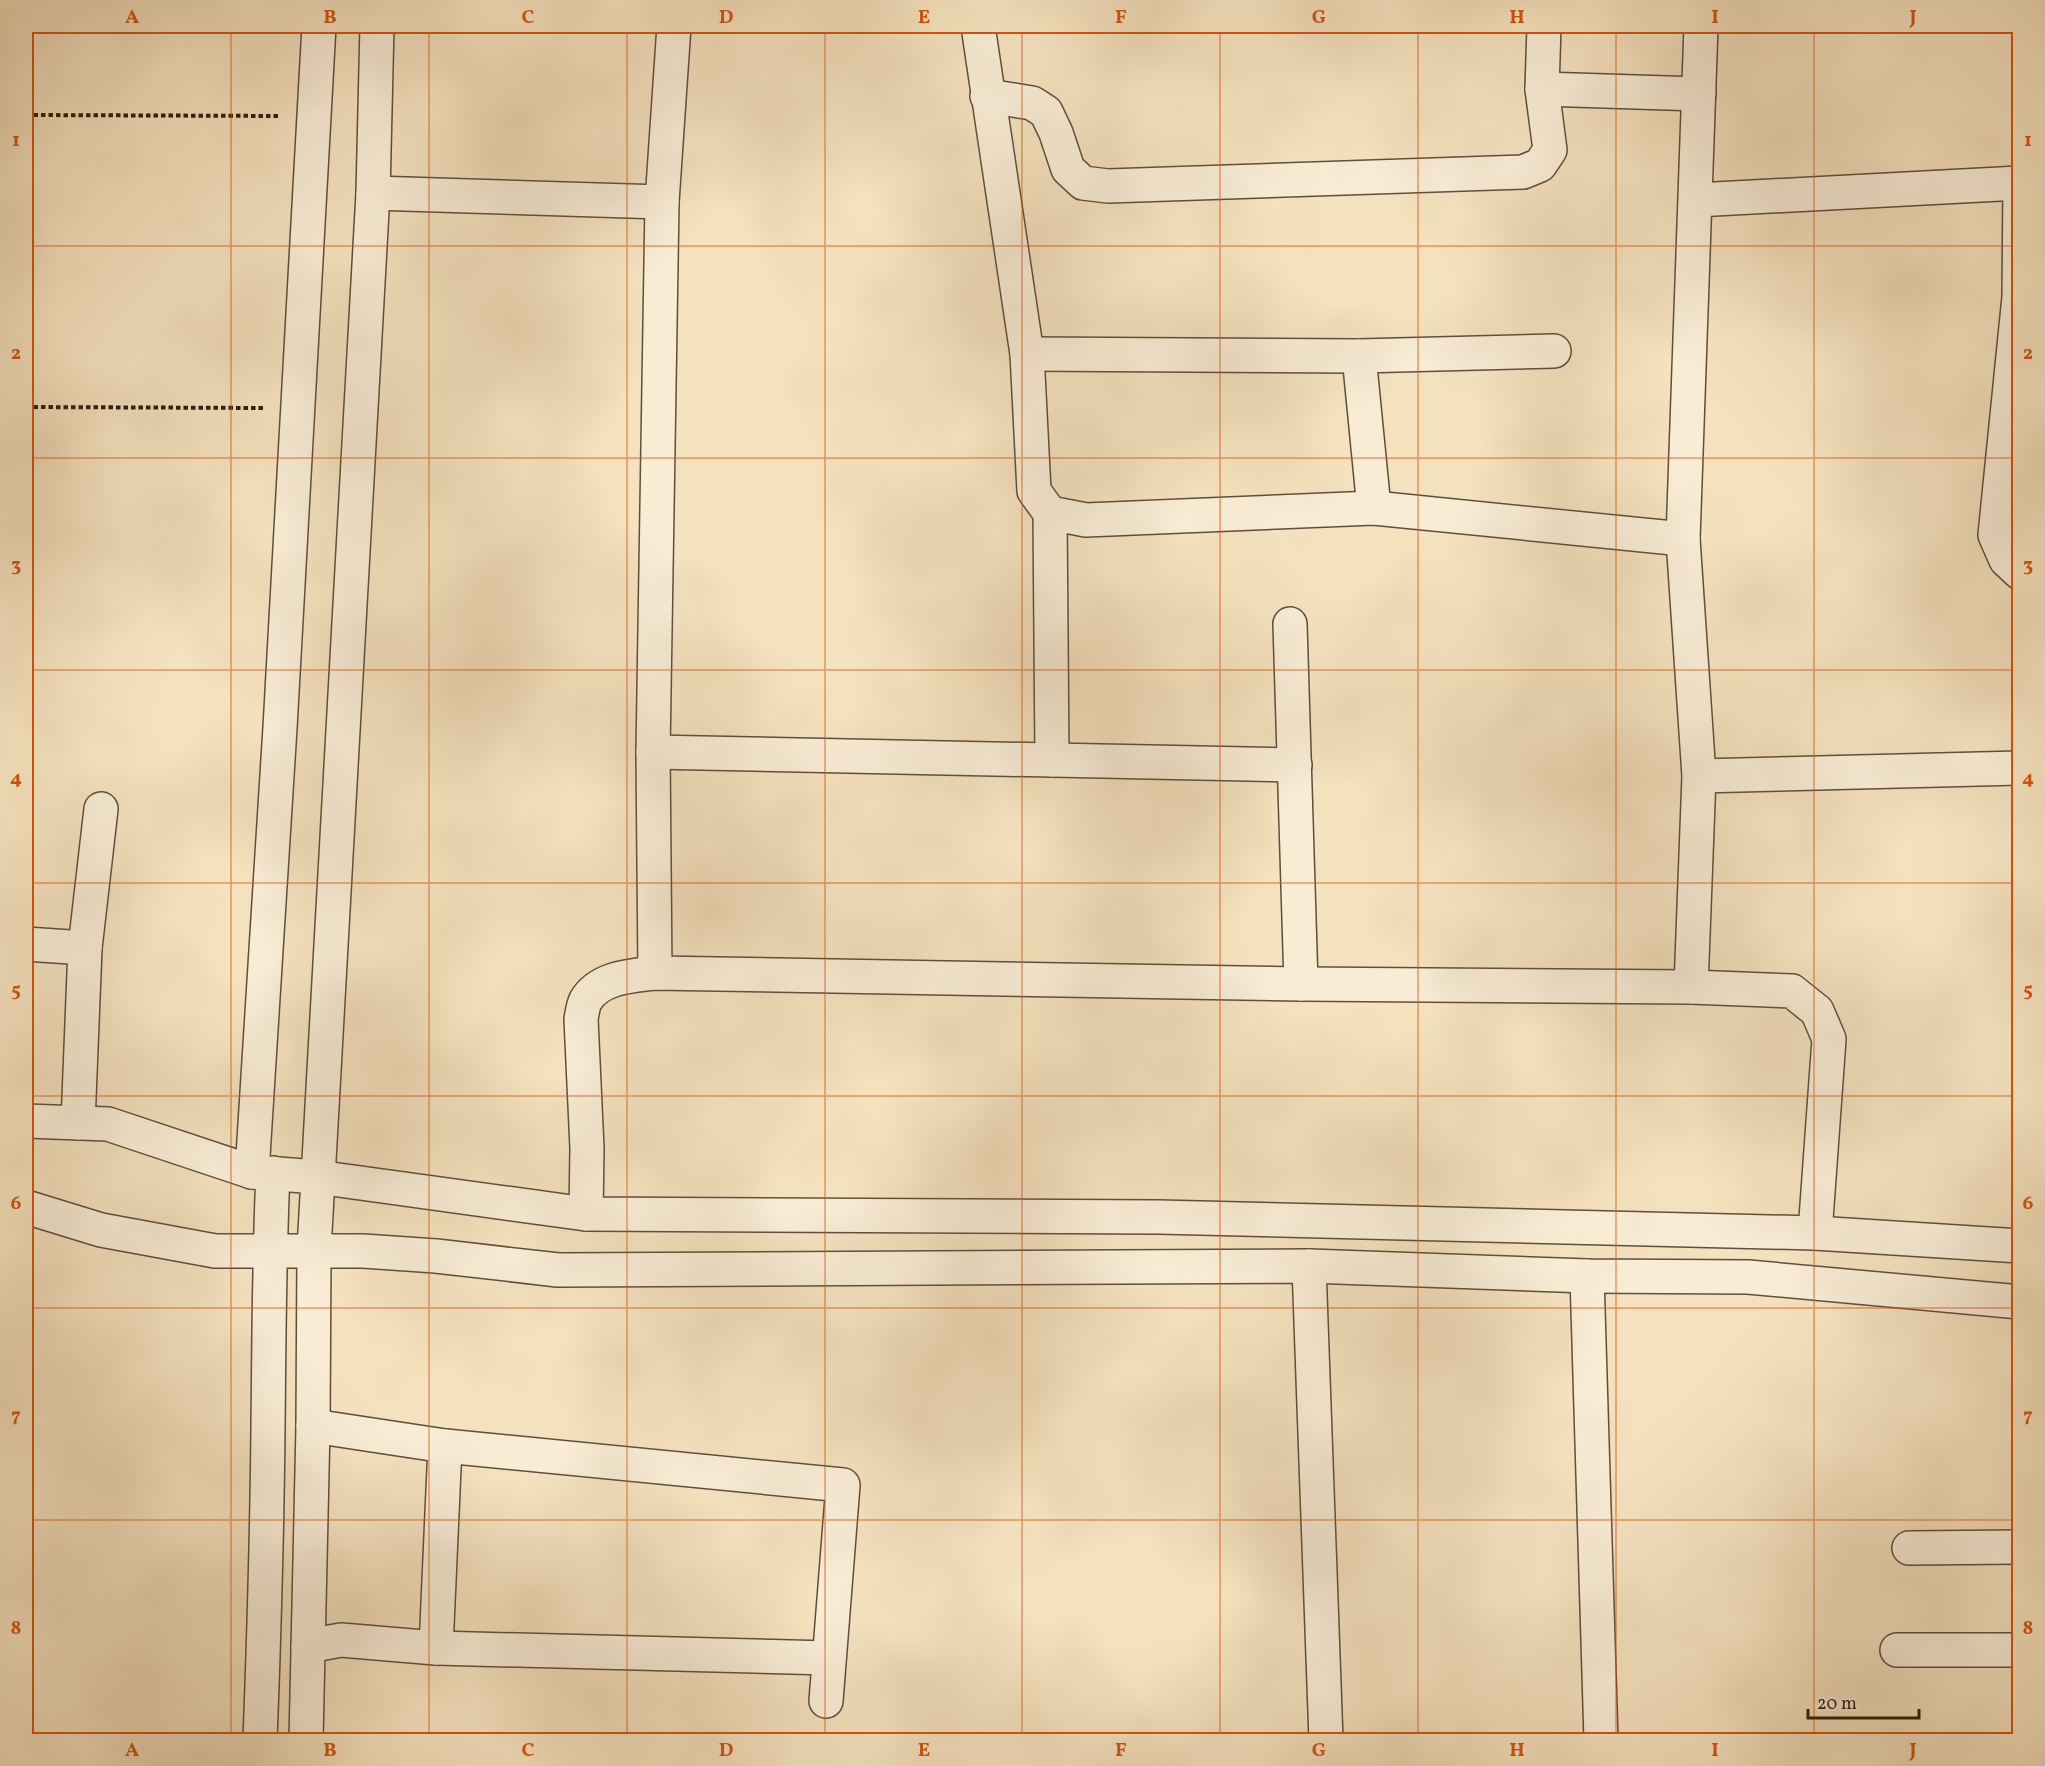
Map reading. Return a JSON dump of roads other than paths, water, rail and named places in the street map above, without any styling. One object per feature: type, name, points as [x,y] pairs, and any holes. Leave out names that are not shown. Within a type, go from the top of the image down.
[{"type":"street","points":[[260,1740],[268,1441],[269,1251],[262,1172],[280,728],[319,26]]},
{"type":"street","points":[[306,1740],[317,1177],[374,193],[377,26]]},
{"type":"street","points":[[655,973],[653,752],[662,202],[674,26]]},
{"type":"street","points":[[978,26],[1027,354],[1034,491],[1050,513],[1052,760]]},
{"type":"street","points":[[987,96],[1032,103],[1046,112],[1068,169],[1083,183],[1108,186],[1523,172],[1540,165],[1550,150],[1542,89],[1544,26]]},
{"type":"street","points":[[1691,987],[1699,776],[1683,539],[1701,26]]},
{"type":"street","points":[[1542,89],[1699,94]]},
{"type":"street","points":[[1696,200],[2019,183],[2019,297],[1995,536],[2006,560],[2019,573]]},
{"type":"street","points":[[374,193],[662,202]]},
{"type":"street","points":[[1027,354],[1359,356],[1554,351]]},
{"type":"street","points":[[1359,356],[1374,508]]},
{"type":"street","points":[[1050,513],[1086,520],[1374,508],[1683,539]]},
{"type":"street","points":[[1290,624],[1301,984]]},
{"type":"street","points":[[653,752],[1295,765]]},
{"type":"street","points":[[1699,776],[2019,768]]},
{"type":"street","points":[[78,1123],[85,948],[101,809]]},
{"type":"street","points":[[26,944],[85,948]]},
{"type":"street","points":[[586,1214],[587,1148],[581,1019],[585,1000],[614,979],[655,973],[1301,984],[1691,987],[1792,991],[1817,1011],[1829,1039],[1815,1233]]},
{"type":"street","points":[[26,1121],[108,1124],[262,1172],[317,1177],[586,1214],[1159,1217],[1815,1233],[2019,1246]]},
{"type":"street","points":[[26,1207],[101,1230],[215,1251],[363,1251],[426,1255],[558,1270],[1309,1266],[1587,1276],[1748,1277],[2019,1302]]},
{"type":"street","points":[[1309,1266],[1326,1740]]},
{"type":"street","points":[[1587,1276],[1601,1740]]},
{"type":"street","points":[[313,1426],[445,1446],[843,1485],[826,1701]]},
{"type":"street","points":[[436,1648],[445,1446]]},
{"type":"street","points":[[1909,1548],[2019,1547]]},
{"type":"street","points":[[308,1646],[341,1640],[436,1648],[829,1658]]},
{"type":"street","points":[[1897,1650],[2019,1650]]}]
